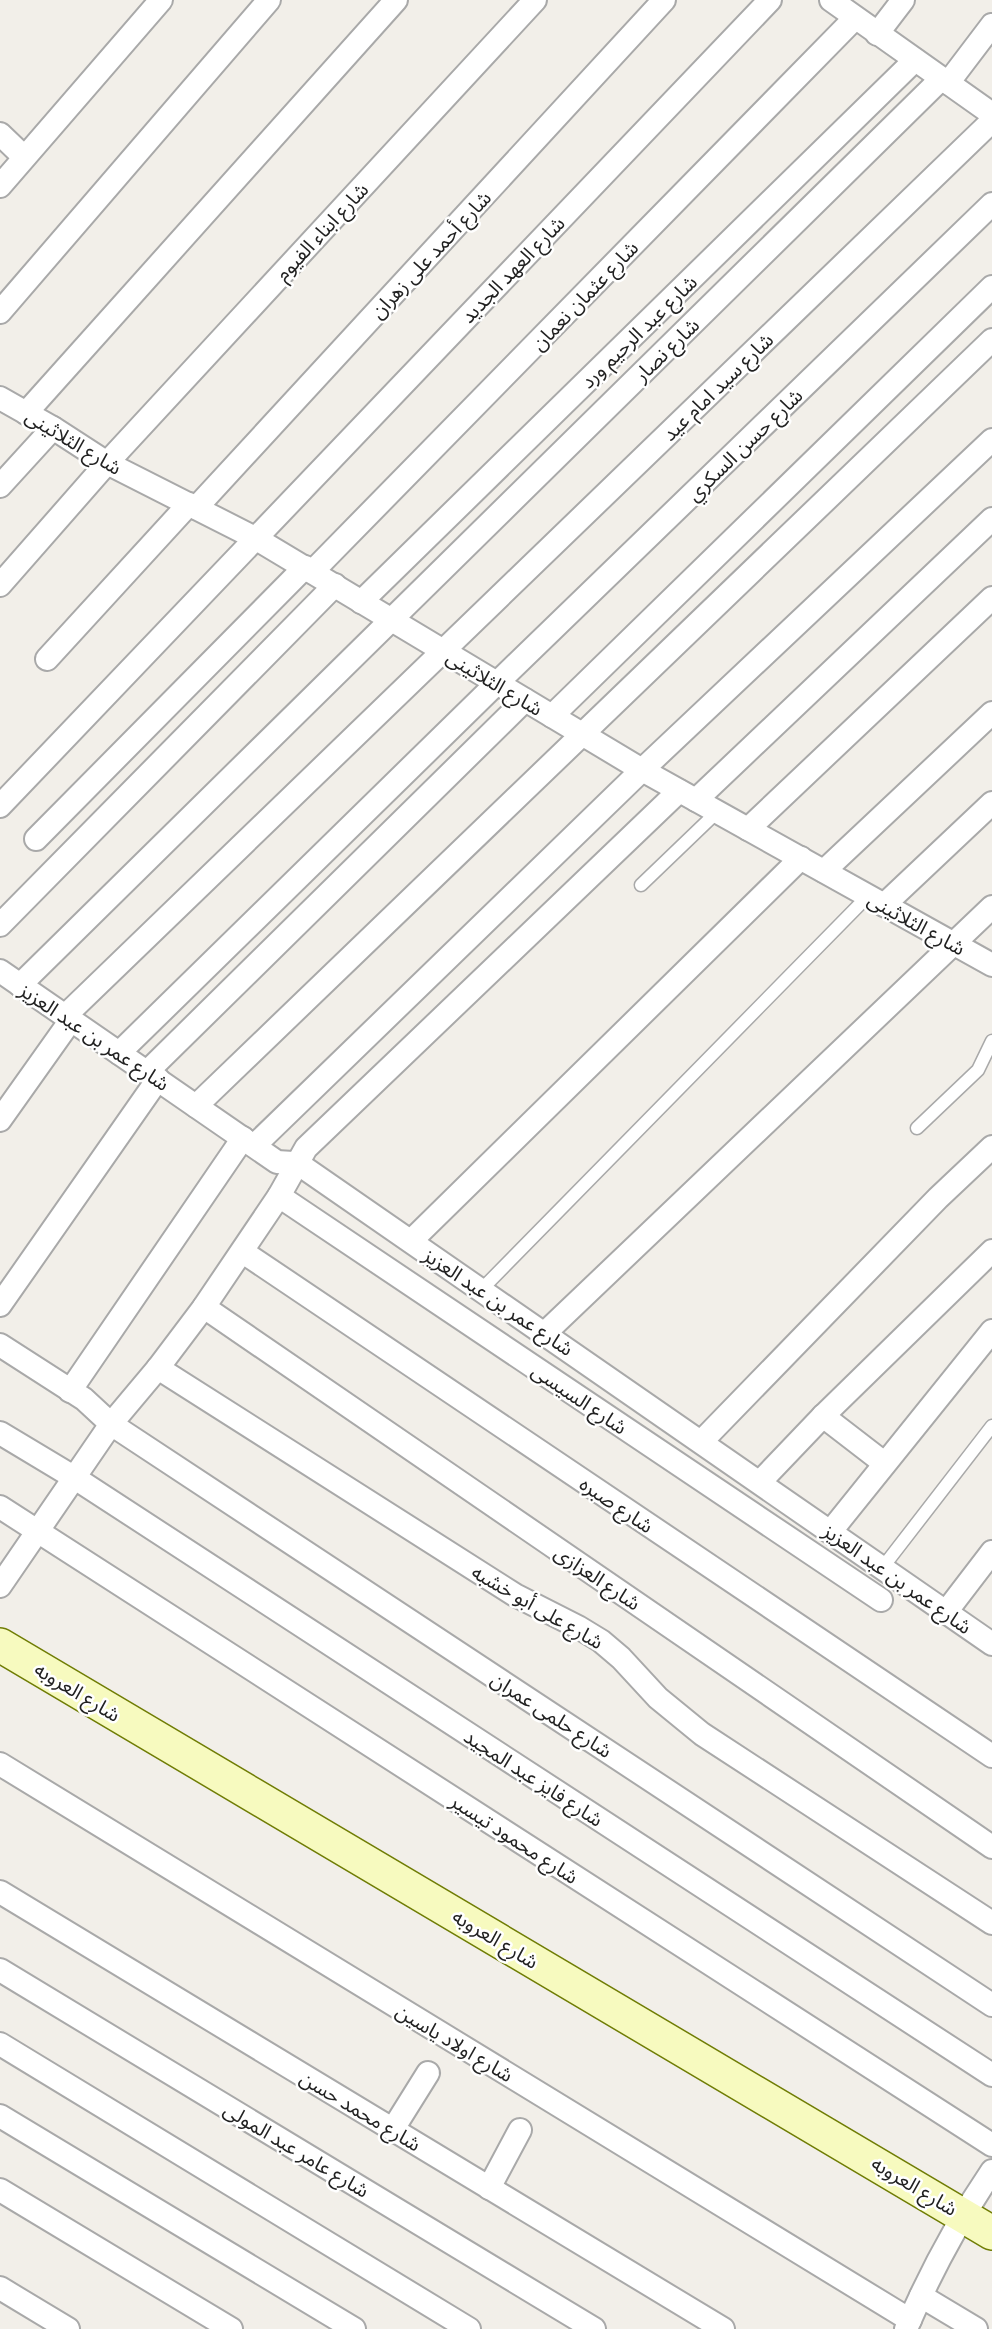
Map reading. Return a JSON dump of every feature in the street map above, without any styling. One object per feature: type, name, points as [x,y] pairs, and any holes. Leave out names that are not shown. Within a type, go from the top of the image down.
[{"type":"street","points":[[0,186],[161,0]]},
{"type":"street","points":[[0,312],[269,0]]},
{"type":"street","points":[[26,413],[396,0]]},
{"type":"street","name":"شارع ابناء الفيوم","points":[[0,585],[106,463],[535,0]]},
{"type":"street","name":"شارع أحمد على زهران","points":[[47,659],[193,506],[664,0]]},
{"type":"street","name":"شارع العهد الجديد","points":[[0,806],[770,0]]},
{"type":"street","points":[[831,0],[992,114]]},
{"type":"street","points":[[877,34],[903,0]]},
{"type":"street","name":"شارع عثمان نعمان","points":[[36,839],[308,570],[855,18]]},
{"type":"street","name":"شارع نصار","points":[[20,985],[390,619],[945,81],[992,25]]},
{"type":"street","name":"شارع عبد الرحيم ورد","points":[[361,602],[915,60]]},
{"type":"street","name":"شارع سيد امام عيد","points":[[0,1120],[68,1018],[443,651],[992,121]]},
{"type":"street","points":[[0,134],[24,157]]},
{"type":"street","name":"شارع حسن السكري","points":[[119,1053],[992,204]]},
{"type":"street","points":[[552,716],[992,287]]},
{"type":"street","points":[[196,1106],[992,340]]},
{"type":"street","name":"شارع الثلاثينى","points":[[0,398],[53,428],[106,463],[255,538],[642,770],[992,965]]},
{"type":"street","points":[[0,486],[53,428]]},
{"type":"street","points":[[70,1391],[249,1142],[992,440]]},
{"type":"street","points":[[0,1586],[111,1424],[158,1368],[243,1252],[306,1148],[314,1139],[992,519]]},
{"type":"street","points":[[0,925],[335,585]]},
{"type":"street","points":[[748,829],[992,598]]},
{"type":"street","points":[[0,1305],[153,1076],[525,700]]},
{"type":"street","points":[[824,872],[992,713]]},
{"type":"street","points":[[876,900],[992,803]]},
{"type":"street","points":[[411,1241],[801,858]]},
{"type":"street","points":[[544,1333],[992,907]]},
{"type":"street","name":"شارع عمر بن عبد العزيز","points":[[0,971],[277,1162],[298,1164],[702,1441],[992,1644]]},
{"type":"street","points":[[702,1441],[938,1198],[992,1147]]},
{"type":"street","name":"شارع السيسى","points":[[279,1196],[881,1600]]},
{"type":"street","name":"شارع صبره","points":[[243,1252],[992,1756]]},
{"type":"street","points":[[760,1482],[823,1416],[989,1259]]},
{"type":"street","name":"شارع العزازى","points":[[204,1307],[992,1847]]},
{"type":"street","points":[[831,1531],[992,1331]]},
{"type":"street","name":"شارع حلمى عمران","points":[[0,1345],[84,1399],[111,1424],[992,2005]]},
{"type":"street","name":"شارع على أبو خشبه","points":[[158,1368],[515,1595],[579,1627],[601,1641],[621,1658],[672,1711],[702,1734],[992,1923]]},
{"type":"street","points":[[823,1416],[884,1463]]},
{"type":"street","name":"شارع فايز عبد المجيد","points":[[0,1433],[75,1478],[992,2075]]},
{"type":"street","name":"شارع محمود تيسير","points":[[0,1507],[992,2145]]},
{"type":"street","points":[[946,1612],[992,1552]]},
{"type":"street","name":"شارع العروبه","points":[[0,1645],[992,2233]]},
{"type":"street","name":"شارع اولاد ياسين","points":[[0,1764],[908,2324]]},
{"type":"street","name":"شارع محمد حسن","points":[[0,1892],[723,2329]]},
{"type":"street","name":"شارع عامر عبد المولى","points":[[0,1970],[594,2329]]},
{"type":"street","points":[[0,2044],[468,2329]]},
{"type":"street","points":[[393,2129],[428,2073]]},
{"type":"street","points":[[0,2116],[354,2329]]},
{"type":"street","points":[[489,2187],[520,2130]]},
{"type":"street","points":[[908,2324],[963,2214],[992,2171]]},
{"type":"street","points":[[0,2190],[231,2329]]},
{"type":"street","points":[[0,2288],[66,2328]]},
{"type":"street","points":[[921,2296],[976,2329]]},
{"type":"lane","points":[[641,885],[717,812]]},
{"type":"lane","points":[[482,1290],[876,900]]},
{"type":"lane","points":[[917,1128],[978,1070],[992,1041]]},
{"type":"lane","points":[[883,1568],[992,1426]]}]
